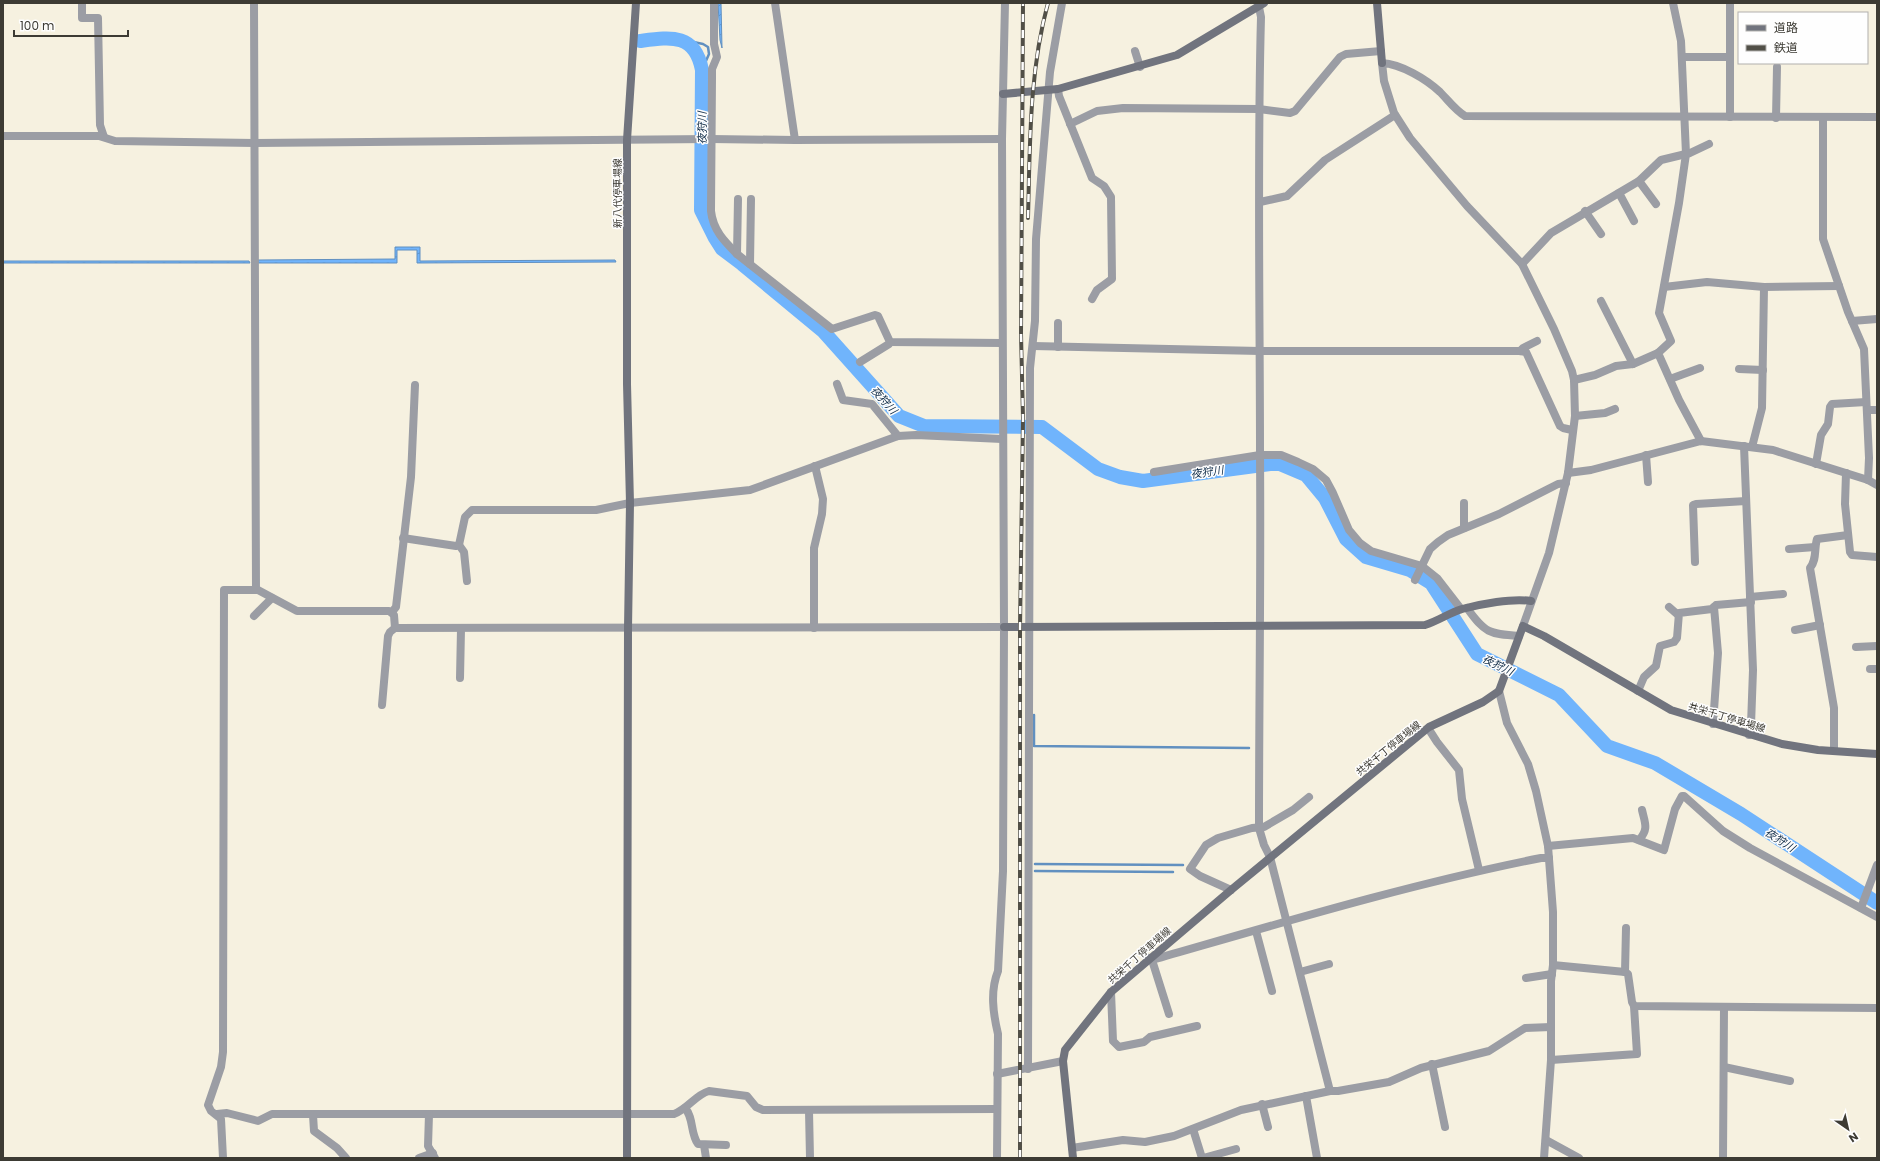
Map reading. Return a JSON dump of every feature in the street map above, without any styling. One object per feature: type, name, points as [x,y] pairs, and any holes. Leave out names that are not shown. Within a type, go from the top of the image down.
[{"type":"street","points":[[82,3],[82,18],[98,18],[100,125],[104,137]]},
{"type":"street","points":[[254,3],[256,590]]},
{"type":"street","name":"新八代停車場線","points":[[627,1158],[628,628],[630,504],[627,384],[627,140],[636,3]]},
{"type":"street","points":[[714,3],[714,44],[717,57],[712,69],[710,139],[712,218],[719,234],[737,254],[832,329],[875,315],[878,316],[890,342]]},
{"type":"street","points":[[774,3],[795,140]]},
{"type":"street","points":[[997,1158],[996,1109],[998,1034],[994,1016],[993,984],[998,971],[1003,871],[1004,627],[1002,439],[1002,139],[1005,3]]},
{"type":"street","points":[[1028,1069],[1028,627],[1030,368],[1033,346],[1036,239],[1050,72],[1062,3]]},
{"type":"street","points":[[1377,3],[1382,63],[1389,100],[1395,115],[1410,138],[1467,206],[1522,264],[1567,356],[1574,380],[1574,416],[1566,483],[1549,553],[1499,691],[1508,723],[1530,770],[1548,846],[1553,912],[1553,965],[1551,1060],[1544,1158]]},
{"type":"street","points":[[1574,380],[1595,375],[1616,366],[1633,364],[1658,353],[1671,341],[1659,313],[1680,203],[1686,154],[1686,118],[1682,57],[1673,3]]},
{"type":"street","points":[[1730,3],[1730,117]]},
{"type":"street","points":[[1003,94],[1058,89],[1177,56],[1262,5]]},
{"type":"street","points":[[1262,5],[1259,109],[1259,828],[1264,845],[1270,857],[1330,1091]]},
{"type":"street","points":[[1135,51],[1140,67]]},
{"type":"street","points":[[1070,124],[1097,111],[1123,108],[1259,109],[1290,113],[1295,111],[1340,57],[1346,54],[1381,51]]},
{"type":"street","points":[[1682,57],[1730,57]]},
{"type":"street","points":[[1382,63],[1391,64],[1439,91],[1465,116],[1686,118],[1877,117]]},
{"type":"street","points":[[1776,118],[1777,67]]},
{"type":"street","points":[[1058,89],[1059,96],[1092,178],[1104,186],[1111,196],[1112,279],[1098,290],[1092,299]]},
{"type":"street","points":[[1260,202],[1287,196],[1325,160],[1395,115]]},
{"type":"street","points":[[1823,117],[1823,239],[1852,321],[1864,349],[1869,458],[1868,480]]},
{"type":"street","points":[[3,136],[104,137],[115,141],[255,143],[710,139],[1002,139]]},
{"type":"street","points":[[1522,264],[1551,233],[1585,211],[1639,181],[1661,160],[1686,154],[1709,144]]},
{"type":"street","points":[[1639,181],[1656,204]]},
{"type":"street","points":[[1619,193],[1634,221]]},
{"type":"street","points":[[750,264],[751,199]]},
{"type":"street","points":[[737,254],[738,200]]},
{"type":"street","points":[[1585,211],[1601,234]]},
{"type":"street","points":[[1664,287],[1707,282],[1764,287],[1839,286]]},
{"type":"street","points":[[1749,735],[1754,670],[1746,501],[1748,446],[1762,408],[1764,287]]},
{"type":"street","points":[[1601,301],[1633,364]]},
{"type":"street","points":[[1852,321],[1877,319]]},
{"type":"street","points":[[1058,322],[1058,347]]},
{"type":"street","points":[[1520,350],[1537,341]]},
{"type":"street","points":[[860,362],[890,342],[1002,343]]},
{"type":"street","points":[[1033,346],[1123,347],[1154,350],[1260,351],[1520,350],[1526,352],[1560,426],[1572,430]]},
{"type":"street","points":[[1658,353],[1701,441]]},
{"type":"street","points":[[1670,379],[1700,368]]},
{"type":"street","points":[[1739,369],[1763,370]]},
{"type":"street","points":[[837,384],[843,400],[872,404],[895,432]]},
{"type":"street","points":[[395,628],[392,612],[396,607],[411,477],[416,385]]},
{"type":"street","points":[[1816,464],[1821,435],[1828,424],[1830,407],[1832,404],[1866,406],[1877,410]]},
{"type":"street","points":[[1574,416],[1605,413],[1615,409]]},
{"type":"street","points":[[467,581],[464,552],[459,545],[465,517],[472,510],[596,510],[630,504],[750,490],[815,466],[895,432],[916,435],[1002,439]]},
{"type":"street","points":[[1568,473],[1591,470],[1701,441],[1773,450],[1868,480],[1877,485]]},
{"type":"street","points":[[1154,472],[1260,456],[1281,455],[1298,462],[1313,469],[1326,480],[1349,530],[1360,543],[1371,551],[1421,567],[1437,578],[1462,609],[1486,631],[1498,635],[1519,636]]},
{"type":"street","points":[[1646,455],[1648,482]]},
{"type":"street","points":[[814,628],[814,548],[822,514],[823,499],[815,466]]},
{"type":"street","points":[[1846,473],[1845,504],[1848,535],[1852,555],[1877,557]]},
{"type":"street","points":[[1416,579],[1430,549],[1438,542],[1464,528],[1499,514],[1558,484],[1566,483]]},
{"type":"street","points":[[1695,562],[1693,505],[1746,501]]},
{"type":"street","points":[[1464,503],[1464,528]]},
{"type":"street","points":[[1834,750],[1834,708],[1810,568],[1814,562],[1817,539],[1848,535]]},
{"type":"street","points":[[403,538],[452,547],[459,545]]},
{"type":"street","points":[[1788,549],[1815,547]]},
{"type":"street","points":[[223,1158],[221,1119],[217,1114],[211,1111],[208,1105],[221,1067],[223,1052],[224,590],[256,590],[296,611],[392,612]]},
{"type":"street","points":[[1677,614],[1712,609],[1716,605],[1783,594]]},
{"type":"street","points":[[254,616],[272,598]]},
{"type":"street","points":[[382,705],[388,636],[395,628],[814,628],[1424,625],[1462,609],[1524,600],[1531,602]]},
{"type":"street","points":[[1638,691],[1644,677],[1656,666],[1660,646],[1674,642],[1677,638],[1677,614],[1669,607]]},
{"type":"street","points":[[1713,724],[1718,653],[1714,607]]},
{"type":"street","points":[[1795,630],[1820,625]]},
{"type":"street","name":"共栄千丁停車場線","points":[[1523,626],[1544,636],[1670,710],[1782,744],[1877,754]]},
{"type":"street","points":[[460,678],[461,629]]},
{"type":"street","points":[[1856,647],[1877,646]]},
{"type":"street","name":"共栄千丁停車場線","points":[[1073,1158],[1063,1061],[1065,1050],[1111,992],[1270,857],[1428,728],[1483,702],[1499,691]]},
{"type":"street","points":[[1428,728],[1436,742],[1459,770],[1462,799],[1479,870]]},
{"type":"street","points":[[1548,846],[1633,838],[1664,850],[1675,809],[1682,796],[1684,796],[1723,831],[1750,848],[1862,907],[1877,917]]},
{"type":"street","points":[[1231,890],[1200,876],[1190,869],[1206,845],[1218,838],[1252,828],[1259,828],[1293,810],[1309,797]]},
{"type":"street","points":[[1639,840],[1645,833],[1646,829],[1642,810]]},
{"type":"street","points":[[1169,1014],[1151,959],[1479,870],[1548,858]]},
{"type":"street","points":[[1862,907],[1877,865]]},
{"type":"street","points":[[1624,972],[1626,928]]},
{"type":"street","points":[[1256,931],[1272,991]]},
{"type":"street","points":[[1300,972],[1329,964]]},
{"type":"street","points":[[1551,1060],[1637,1054],[1634,1006],[1632,1002],[1628,974],[1624,972],[1553,965]]},
{"type":"street","points":[[1526,978],[1552,974]]},
{"type":"street","points":[[1111,992],[1113,1041],[1118,1047],[1144,1042],[1150,1037],[1197,1026]]},
{"type":"street","points":[[1634,1006],[1877,1008]]},
{"type":"street","points":[[1723,1158],[1724,1007]]},
{"type":"street","points":[[1072,1148],[1123,1140],[1145,1142],[1174,1136],[1241,1110],[1262,1104],[1330,1091],[1377,1085],[1432,1064],[1490,1051],[1524,1028],[1551,1027]]},
{"type":"street","points":[[998,1074],[1063,1061]]},
{"type":"street","points":[[1432,1064],[1445,1128]]},
{"type":"street","points":[[1724,1067],[1790,1081]]},
{"type":"street","points":[[217,1114],[227,1113],[258,1121],[272,1114],[674,1114],[709,1091],[747,1096],[756,1107],[763,1110],[996,1109]]},
{"type":"street","points":[[1306,1096],[1317,1158]]},
{"type":"street","points":[[1262,1104],[1268,1127]]},
{"type":"street","points":[[685,1108],[690,1114],[695,1140],[698,1144],[726,1145]]},
{"type":"street","points":[[809,1111],[810,1158]]},
{"type":"street","points":[[419,1158],[434,1156],[428,1146],[428,1114]]},
{"type":"street","points":[[313,1115],[314,1131],[338,1148],[346,1158]]},
{"type":"street","points":[[1194,1129],[1202,1158],[1236,1149]]},
{"type":"street","points":[[1546,1140],[1580,1158]]},
{"type":"street","points":[[704,1145],[706,1158]]},
{"type":"water","points":[[718,3],[721,3],[722,48],[720,40]]},
{"type":"water","points":[[395,247],[420,247],[420,261],[615,260],[616,262],[417,263],[417,250],[397,250],[397,263],[258,263],[258,260],[395,259]]},
{"type":"water","points":[[3,261],[249,261],[250,263],[3,263]]},
{"type":"waterway","name":"夜狩川","points":[[640,41],[662,39],[680,40],[694,49],[699,58],[702,70],[701,210],[722,249],[823,331],[899,416],[924,426],[1042,427],[1098,469],[1120,477],[1143,481],[1270,464],[1280,464],[1306,475],[1325,498],[1346,539],[1366,557],[1410,570],[1431,583],[1477,654],[1559,695],[1607,746],[1655,763],[1741,814],[1877,903]]},
{"type":"waterway","points":[[684,40],[703,44],[708,47],[709,54],[702,70]]},
{"type":"waterway","points":[[1034,715],[1034,746],[1249,748]]},
{"type":"waterway","points":[[1035,864],[1183,865]]},
{"type":"waterway","points":[[1035,871],[1173,872]]},
{"type":"railway","points":[[1020,1158],[1020,628],[1023,418],[1021,334],[1023,3]]},
{"type":"railway","points":[[1028,218],[1030,137],[1034,82],[1037,56],[1048,3]]}]
